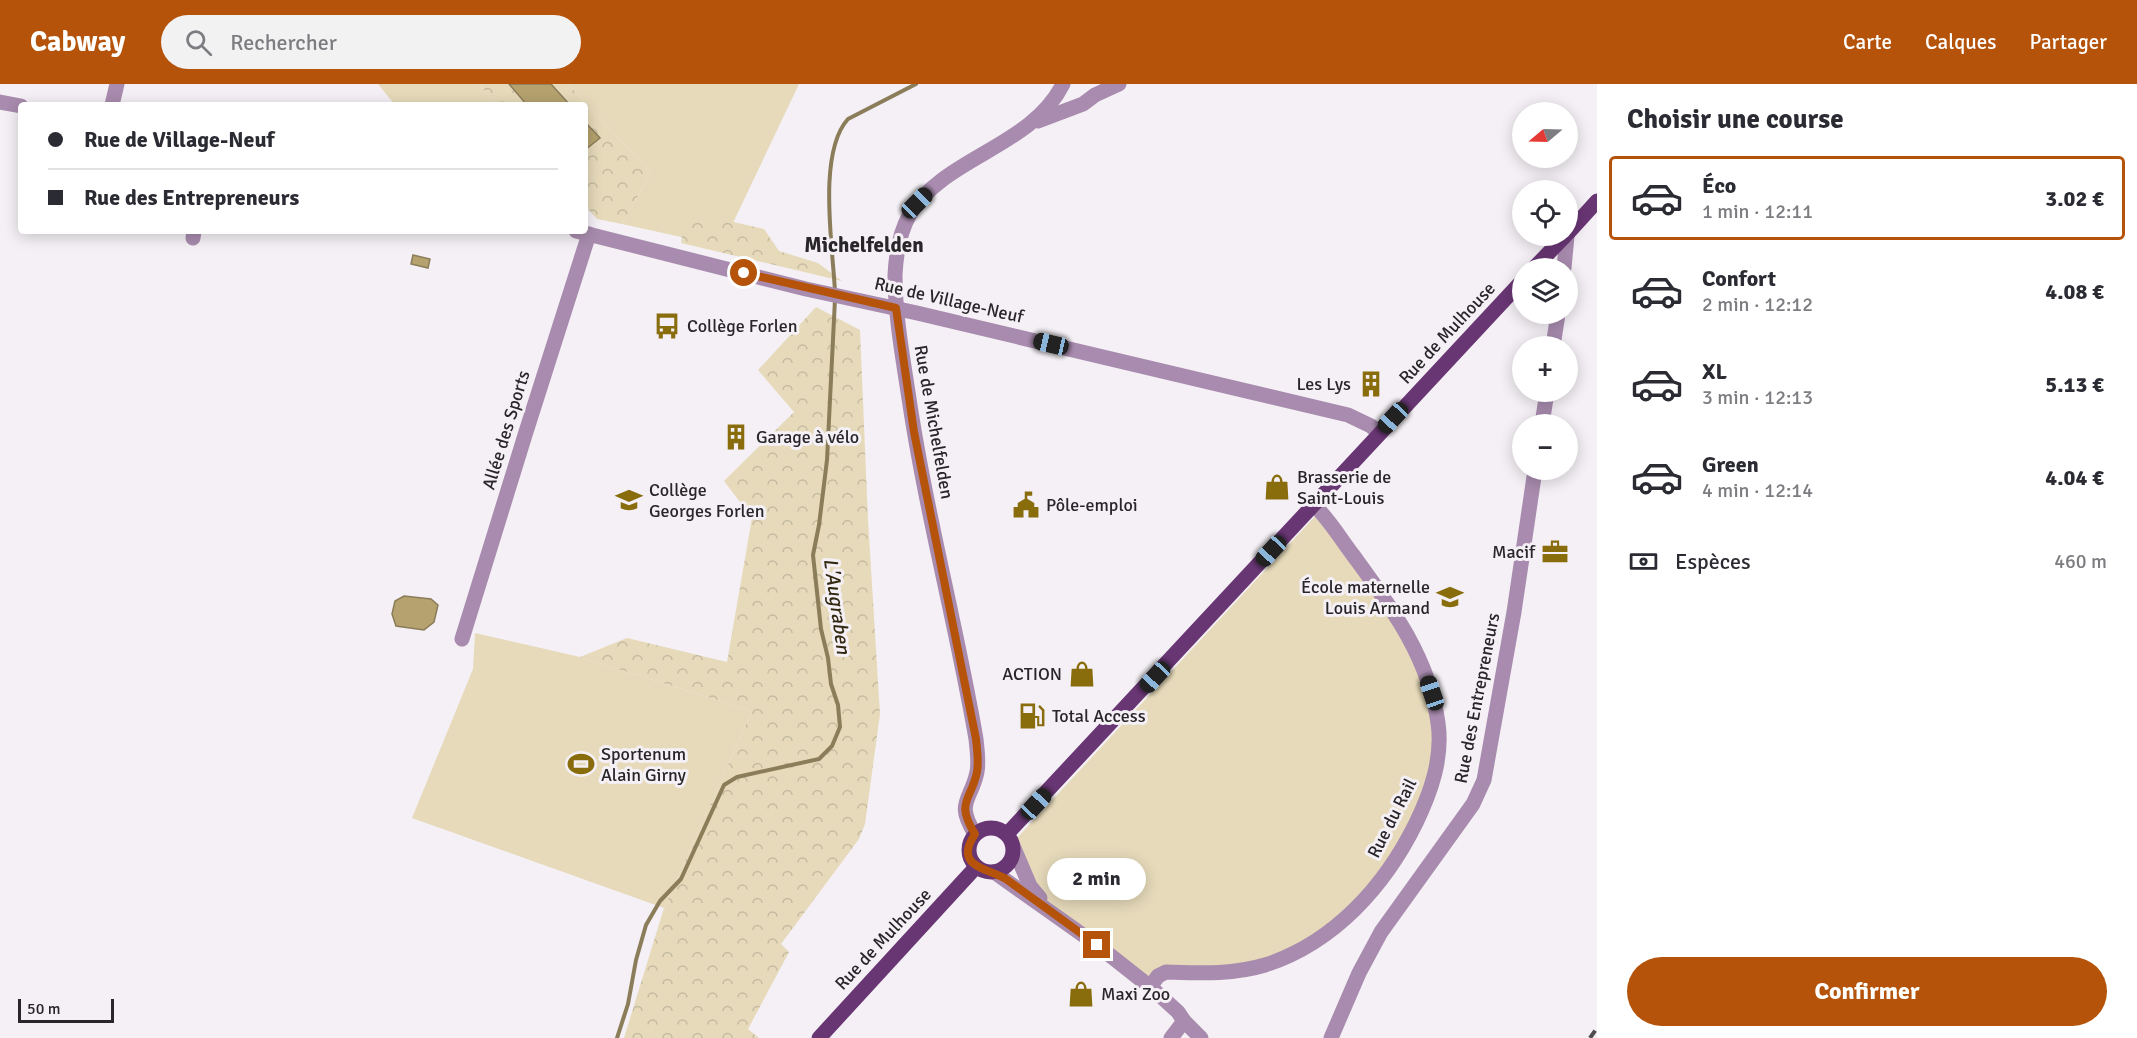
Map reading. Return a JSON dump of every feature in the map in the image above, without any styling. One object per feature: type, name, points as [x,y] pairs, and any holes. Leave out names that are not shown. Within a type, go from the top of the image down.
[{"type":"main road","points":[[1578,221],[1597,201]]},
{"type":"main road","points":[[1543,258],[1555,246]]},
{"type":"main road","name":"Rue de Mulhouse","points":[[1010,840],[1379,434],[1512,292]]},
{"type":"main road","points":[[994,827],[1010,840],[1013,854],[1007,866],[994,872],[987,872],[976,867],[970,858],[970,842],[975,834],[987,828],[994,827]]},
{"type":"main road","name":"Rue de Mulhouse","points":[[819,1038],[976,867]]},
{"type":"street","points":[[113,102],[117,84]]},
{"type":"street","name":"Rue de Michelfelden","points":[[975,834],[966,815],[965,800],[977,772],[976,739],[914,432],[896,308],[895,273],[899,239],[917,203],[939,183],[1032,123],[1055,99],[1063,84]]},
{"type":"street","points":[[1032,123],[1083,104],[1095,95],[1119,84]]},
{"type":"street","points":[[1055,99],[1083,104]]},
{"type":"street","points":[[0,102],[18,105]]},
{"type":"street","name":"Rue de Village-Neuf","points":[[588,233],[816,291],[1348,415],[1371,426],[1379,434]]},
{"type":"street","name":"Allée des Sports","points":[[462,639],[525,435],[582,234]]},
{"type":"street","name":"Rue des Entrepreneurs","points":[[1330,1038],[1359,973],[1381,932],[1430,861],[1464,817],[1481,786],[1498,706],[1533,480]]},
{"type":"street","name":"Rue du Rail","points":[[1150,987],[1158,976],[1166,972],[1235,972],[1266,964],[1298,951],[1340,924],[1377,886],[1390,869],[1404,847],[1429,797],[1438,753],[1439,724],[1424,667],[1410,638],[1355,558],[1314,505]]},
{"type":"street","points":[[1010,840],[1030,886],[1049,910]]},
{"type":"street","points":[[994,872],[1049,910],[1150,987],[1178,1012],[1201,1038]]},
{"type":"street","points":[[1171,1038],[1184,1021]]},
{"type":"green space","points":[[378,84],[479,84],[494,102],[393,102]]},
{"type":"green space","points":[[479,84],[509,84],[524,102],[494,102]]},
{"type":"green space","points":[[551,84],[568,84],[585,102],[567,102]]},
{"type":"green space","points":[[568,84],[799,84],[722,246],[622,224],[651,173],[588,105],[588,102],[585,102]]},
{"type":"green space","points":[[588,105],[651,173],[622,224],[597,219],[588,209],[588,148],[600,138],[588,125]]},
{"type":"green space","points":[[690,212],[764,229],[779,251],[818,263],[842,281],[681,243]]},
{"type":"green space","points":[[816,307],[860,330],[868,520],[880,714],[865,824],[859,839],[781,944],[789,952],[748,1029],[759,1038],[624,1038],[664,908],[752,711],[580,657],[627,638],[727,662],[752,518],[724,481],[794,412],[758,370]]},
{"type":"green space","points":[[1320,511],[1410,638],[1439,740],[1404,847],[1340,924],[1266,964],[1166,972],[1150,987],[1049,910],[1021,857],[1017,838]]},
{"type":"green space","name":"Sportenum Alain Girny","points":[[475,633],[580,657],[752,711],[664,908],[412,818],[473,669]]},
{"type":"shaded area","points":[[509,84],[551,84],[567,102],[524,102]]},
{"type":"shaded area","points":[[588,125],[600,138],[588,148]]},
{"type":"shaded area","points":[[413,255],[430,259],[428,268],[411,264]]},
{"type":"shaded area","points":[[404,596],[431,599],[438,605],[434,622],[424,630],[396,626],[392,614],[395,601]]},
{"type":"waterway","name":"L'Augraben","points":[[835,292],[829,202],[833,154],[838,134],[848,119],[916,84]]},
{"type":"waterway","name":"L'Augraben","points":[[617,1038],[628,1004],[636,960],[646,925],[660,901],[681,879],[724,785],[737,777],[819,759],[832,746],[840,727],[838,705],[831,684],[821,629],[813,555],[827,460],[835,299]]},
{"type":"railway","points":[[1590,1038],[1597,1028]]},
{"type":"place","name":"Collège Forlen","points":[[667,326]]},
{"type":"place","name":"Les Lys","points":[[1371,384]]},
{"type":"place","name":"Garage à vélo","points":[[736,437]]},
{"type":"place","name":"Brasserie de Saint-Louis","points":[[1277,487]]},
{"type":"place","name":"Collège Georges Forlen","points":[[629,500]]},
{"type":"place","name":"Pôle-emploi","points":[[1026,505]]},
{"type":"place","name":"Macif","points":[[1555,552]]},
{"type":"place","name":"École maternelle Louis Armand","points":[[1450,597]]},
{"type":"place","name":"ACTION","points":[[1082,674]]},
{"type":"place","name":"Total Access","points":[[1032,716]]},
{"type":"place","name":"Sportenum Alain Girny","points":[[581,764]]},
{"type":"place","name":"Maxi Zoo","points":[[1081,994]]},
{"type":"district","name":"Michelfelden","points":[[864,245]]},
{"type":"route","points":[[744,273],[896,308],[914,432],[976,739],[977,772],[965,800],[966,815],[975,834],[970,842],[970,858],[980,870],[994,872],[1006,879],[1097,945]]}]
